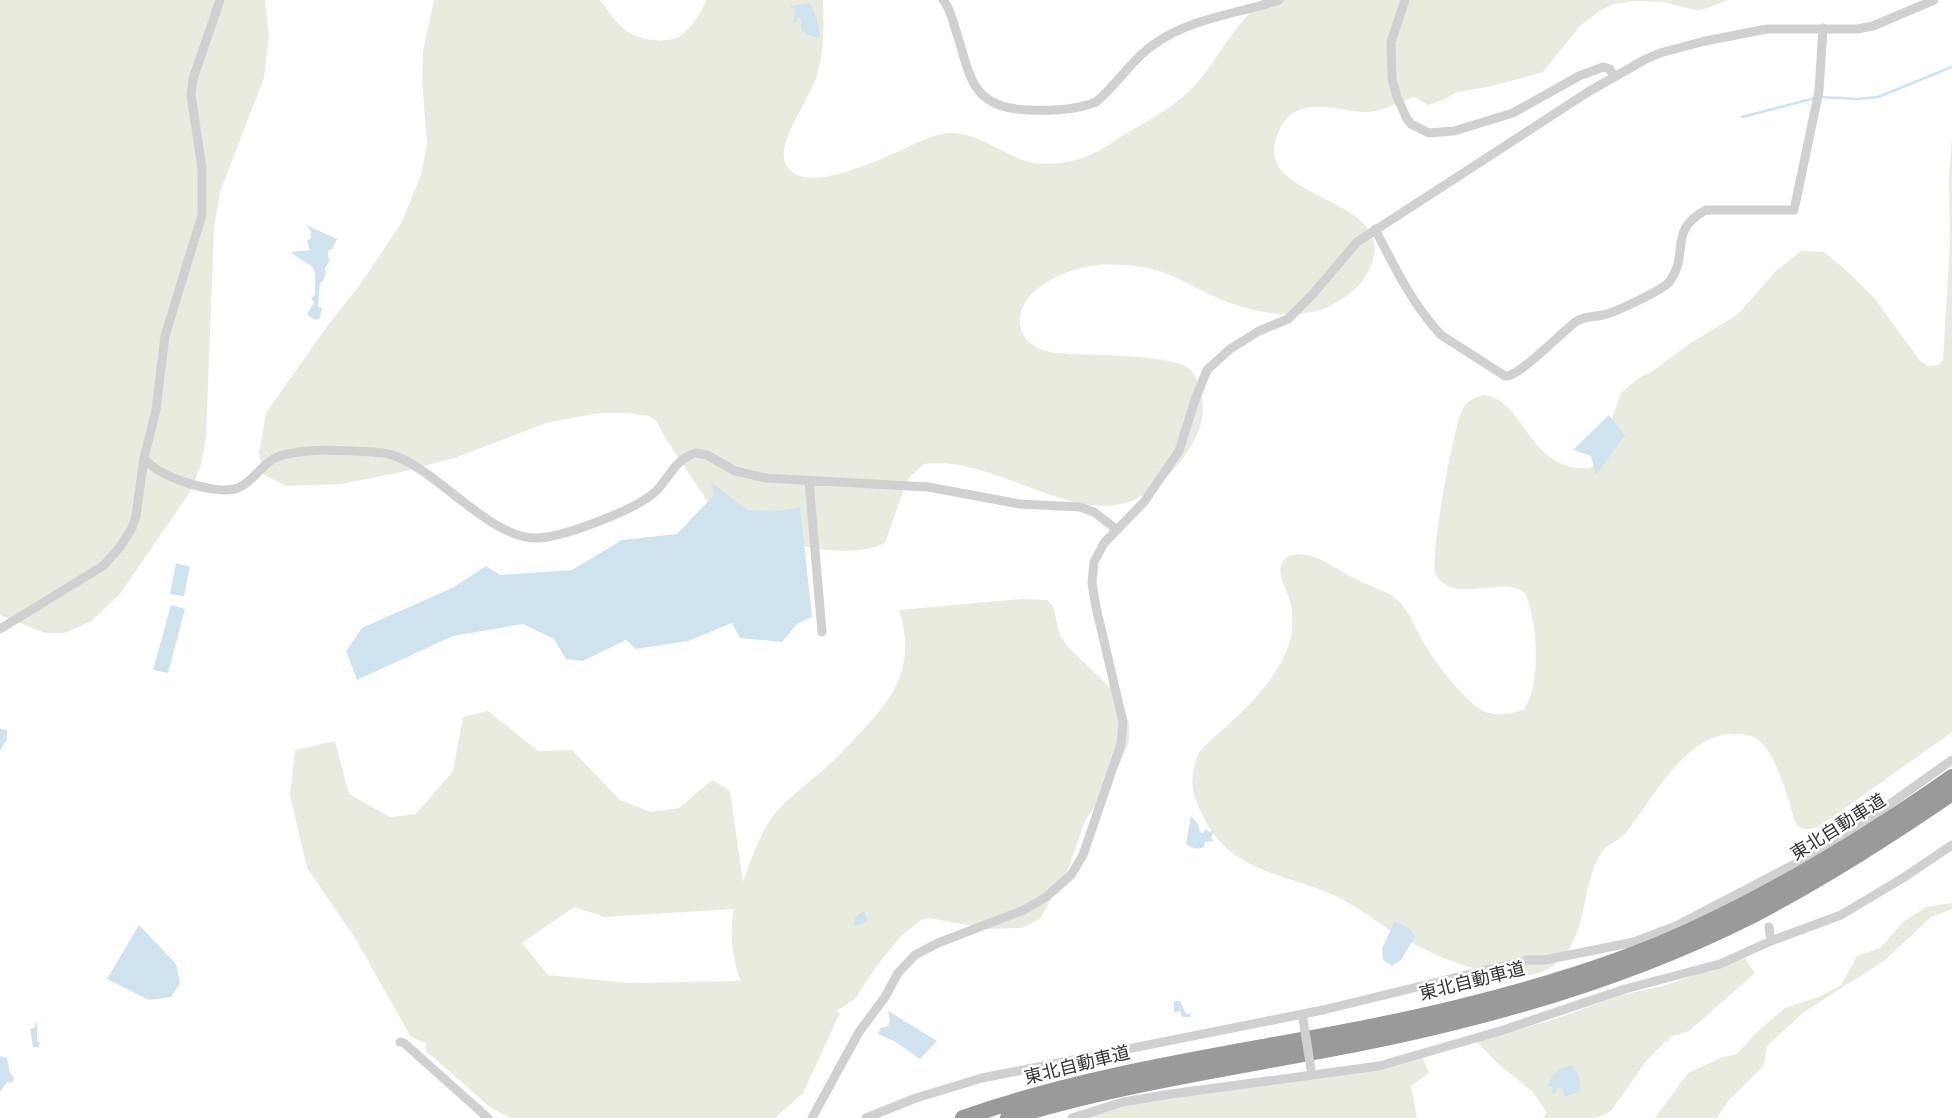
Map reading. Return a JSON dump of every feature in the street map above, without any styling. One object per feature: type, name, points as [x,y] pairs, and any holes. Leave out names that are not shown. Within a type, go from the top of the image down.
[{"type":"highway","name":"東北自動車道","points":[[963,1118],[1039,1094],[1114,1074],[1367,1028],[1461,1007],[1547,983],[1627,956],[1694,930],[1749,902],[1872,831],[1952,777]]},
{"type":"highway","name":"東北自動車道","points":[[1008,1118],[1116,1088],[1370,1042],[1463,1020],[1550,996],[1622,971],[1697,941],[1754,914],[1880,842],[1952,793]]},
{"type":"street","points":[[0,629],[97,571],[120,547],[132,528],[136,516],[144,458],[156,410],[165,336],[202,215],[202,169],[191,94],[193,79],[220,0]]},
{"type":"street","points":[[943,0],[981,96],[996,105],[1018,110],[1039,111],[1086,106],[1096,102],[1144,52],[1168,35],[1206,20],[1279,0]]},
{"type":"street","points":[[1405,0],[1391,42],[1392,80],[1407,119],[1411,124],[1429,133],[1454,131],[1513,112],[1579,76],[1603,66],[1610,69],[1614,77]]},
{"type":"street","points":[[812,1118],[859,1032],[885,998],[898,972],[915,955],[938,943],[1024,910],[1046,897],[1071,875],[1083,855],[1113,770],[1122,737],[1123,722],[1092,583],[1094,562],[1104,543],[1144,502],[1179,451],[1195,400],[1207,370],[1230,349],[1259,331],[1288,319],[1312,295],[1357,242],[1375,229],[1614,77],[1660,53],[1705,41],[1767,29],[1857,29],[1873,26],[1934,0]]},
{"type":"street","points":[[1375,229],[1405,286],[1434,327],[1442,335],[1509,376],[1526,367],[1551,342],[1579,320],[1613,312],[1663,289],[1676,271],[1681,236],[1686,224],[1694,216],[1706,210],[1794,210],[1819,91],[1823,28]]},
{"type":"street","points":[[144,458],[159,472],[190,483],[220,490],[234,489],[243,485],[266,463],[286,455],[335,451],[391,454],[421,470],[503,528],[521,536],[532,538],[548,537],[576,529],[640,502],[654,493],[677,464],[695,453],[707,455],[735,471],[746,474],[810,481],[928,487],[1020,504],[1080,507],[1094,512],[1116,529]]},
{"type":"street","points":[[810,481],[822,632]]},
{"type":"street","points":[[866,1118],[916,1098],[982,1078],[1301,1016],[1518,962],[1545,960],[1634,942],[1676,926],[1835,844],[1952,760]]},
{"type":"street","points":[[1072,1118],[1123,1102],[1311,1072],[1379,1066],[1424,1054],[1625,989],[1720,964],[1771,941],[1841,916],[1903,878],[1952,844]]},
{"type":"street","points":[[1768,926],[1771,941]]},
{"type":"street","points":[[1301,1016],[1311,1072]]},
{"type":"street","points":[[400,1042],[404,1043],[488,1118]]},
{"type":"shaded area","points":[[0,0],[265,0],[269,35],[264,78],[220,192],[214,228],[206,437],[201,465],[190,492],[120,594],[90,622],[64,633],[45,633],[0,615]]},
{"type":"shaded area","points":[[434,0],[600,0],[625,30],[636,36],[651,40],[666,40],[678,37],[687,30],[702,10],[706,0],[823,0],[823,38],[817,75],[790,131],[784,153],[785,162],[795,174],[811,178],[855,169],[934,136],[946,133],[970,136],[1015,157],[1034,163],[1068,162],[1084,157],[1105,147],[1182,98],[1198,82],[1245,18],[1265,0],[1728,0],[1699,11],[1663,2],[1636,1],[1614,4],[1599,11],[1580,26],[1543,72],[1488,87],[1457,92],[1443,100],[1428,105],[1414,97],[1371,112],[1329,107],[1310,107],[1293,113],[1284,121],[1277,135],[1276,161],[1288,177],[1353,215],[1369,230],[1375,250],[1365,277],[1345,297],[1330,306],[1316,311],[1300,314],[1269,313],[1223,300],[1160,271],[1143,267],[1097,265],[1074,270],[1050,280],[1030,296],[1023,306],[1020,326],[1030,343],[1041,350],[1166,360],[1188,368],[1193,373],[1202,400],[1203,409],[1200,426],[1193,443],[1165,478],[1152,490],[1137,499],[1106,506],[1081,504],[1056,497],[975,469],[949,464],[924,464],[910,477],[905,486],[885,543],[868,549],[848,551],[805,547],[724,526],[666,439],[657,422],[649,416],[628,413],[599,413],[546,423],[455,458],[397,473],[341,484],[286,486],[264,475],[259,453],[266,413],[328,325],[359,286],[402,222],[421,175],[427,144],[422,81],[423,51]]},
{"type":"shaded area","points":[[1952,138],[1952,732],[1820,826],[1807,829],[1796,824],[1777,767],[1765,747],[1758,740],[1748,735],[1737,734],[1718,736],[1701,744],[1686,755],[1672,770],[1624,835],[1602,852],[1590,882],[1578,930],[1572,944],[1563,957],[1550,968],[1534,974],[1513,976],[1491,973],[1444,958],[1403,938],[1333,895],[1246,862],[1217,839],[1206,822],[1194,796],[1192,783],[1194,768],[1201,750],[1257,696],[1274,674],[1287,650],[1291,637],[1292,610],[1280,570],[1284,560],[1298,554],[1315,557],[1357,580],[1383,591],[1400,602],[1442,670],[1472,702],[1481,709],[1493,714],[1507,714],[1524,709],[1530,698],[1533,684],[1536,652],[1535,635],[1525,593],[1515,588],[1503,587],[1454,588],[1444,584],[1436,575],[1434,565],[1443,494],[1453,441],[1458,421],[1466,404],[1483,395],[1497,399],[1509,408],[1540,448],[1553,459],[1569,466],[1590,468],[1596,464],[1621,393],[1640,377],[1650,373],[1689,344],[1737,315],[1776,271],[1801,251],[1824,252],[1846,270],[1875,299],[1920,361],[1928,366],[1938,365],[1943,360],[1950,244],[1949,177]]},
{"type":"shaded area","points":[[1022,599],[1047,600],[1053,606],[1060,635],[1069,648],[1118,695],[1129,723],[1129,741],[1105,792],[1085,821],[1068,869],[1040,919],[1022,928],[989,929],[929,918],[921,920],[902,935],[878,964],[855,999],[836,1011],[840,1013],[803,1093],[775,1118],[510,1118],[490,1107],[426,1051],[426,1043],[411,1037],[355,938],[307,868],[290,795],[295,750],[335,741],[349,794],[390,817],[416,814],[453,771],[463,717],[488,711],[538,751],[572,750],[620,800],[651,812],[679,808],[712,780],[730,791],[743,882],[759,840],[773,816],[787,800],[841,753],[869,723],[891,695],[899,680],[905,648],[904,630],[899,610]],"holes":[[[574,907],[605,917],[734,909],[732,917],[732,945],[735,964],[741,981],[629,983],[548,975],[522,943]]]},
{"type":"shaded area","points":[[1952,903],[1952,909],[1931,917],[1884,961],[1804,1012],[1767,1046],[1764,1065],[1729,1100],[1717,1118],[1655,1118],[1688,1073],[1723,1057],[1737,1054],[1756,1033],[1785,1008],[1821,996],[1841,985],[1857,956],[1880,948],[1903,922],[1926,907]]},
{"type":"shaded area","points":[[1745,958],[1755,973],[1689,1031],[1670,1037],[1668,1043],[1666,1041],[1647,1060],[1611,1111],[1596,1118],[1543,1118],[1547,1113],[1533,1092],[1497,1063],[1476,1041],[1549,1021],[1621,995],[1663,986]]},
{"type":"shaded area","points":[[1423,1058],[1429,1073],[1411,1086],[1417,1118],[1078,1118],[1123,1104]]},
{"type":"water","points":[[809,3],[816,18],[820,35],[818,38],[808,35],[801,30],[801,19],[798,18],[795,23],[792,22],[795,16],[794,9],[790,8],[791,6]]},
{"type":"water","points":[[306,225],[337,239],[332,249],[328,251],[329,262],[325,268],[326,273],[323,281],[320,283],[318,306],[322,308],[320,318],[316,320],[307,315],[314,302],[311,298],[315,295],[314,270],[291,252],[310,250],[307,241],[311,238],[311,231]]},
{"type":"water","points":[[1609,415],[1625,435],[1596,475],[1591,456],[1573,450]]},
{"type":"water","points":[[711,482],[747,510],[779,511],[800,507],[812,617],[798,623],[782,642],[740,638],[732,623],[688,641],[636,649],[626,640],[583,661],[566,659],[554,639],[523,624],[453,636],[357,680],[346,651],[362,628],[454,587],[486,566],[500,575],[572,570],[622,540],[677,534],[714,495]]},
{"type":"water","points":[[176,563],[190,567],[184,596],[170,594]]},
{"type":"water","points":[[171,605],[185,609],[168,673],[153,670]]},
{"type":"water","points":[[0,729],[7,730],[7,739],[0,751]]},
{"type":"water","points":[[1191,816],[1198,824],[1200,832],[1203,833],[1206,829],[1209,832],[1214,830],[1211,838],[1214,841],[1205,842],[1204,847],[1199,848],[1192,847],[1186,843]]},
{"type":"water","points":[[864,911],[868,921],[854,927],[856,917]]},
{"type":"water","points":[[1394,922],[1407,927],[1415,937],[1401,960],[1392,966],[1383,960],[1382,949]]},
{"type":"water","points":[[139,925],[176,964],[180,983],[171,997],[149,1000],[107,979]]},
{"type":"water","points":[[1174,1001],[1180,1001],[1186,1014],[1190,1014],[1191,1017],[1182,1017],[1180,1011],[1174,1013]]},
{"type":"water","points":[[888,1011],[937,1041],[920,1059],[896,1042],[878,1034],[880,1028],[888,1026],[890,1020]]},
{"type":"water","points":[[37,1020],[37,1040],[40,1043],[39,1047],[33,1047],[30,1029],[34,1028]]},
{"type":"water","points":[[0,1056],[7,1058],[10,1073],[14,1078],[12,1083],[7,1082],[0,1092]]},
{"type":"water","points":[[1571,1065],[1579,1077],[1579,1092],[1564,1097],[1563,1089],[1558,1088],[1555,1094],[1552,1093],[1552,1087],[1548,1086],[1554,1074]]},
{"type":"waterway","points":[[1821,97],[1857,99],[1878,97],[1952,67]]},
{"type":"waterway","points":[[1742,117],[1815,98]]}]
